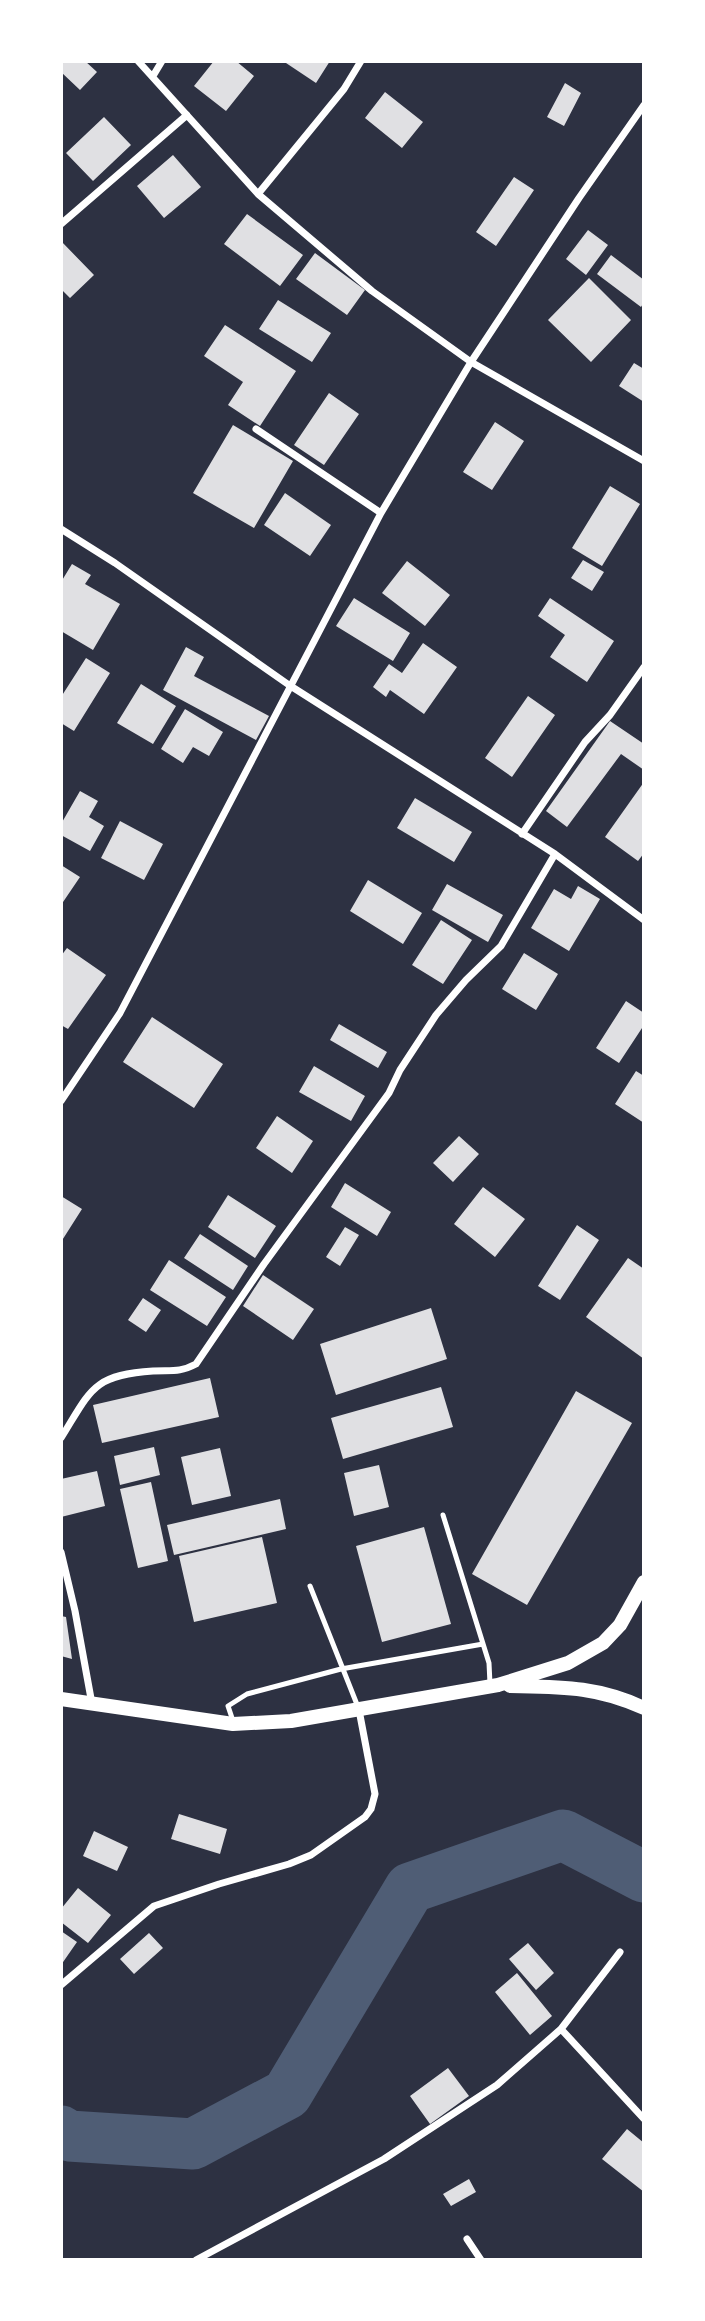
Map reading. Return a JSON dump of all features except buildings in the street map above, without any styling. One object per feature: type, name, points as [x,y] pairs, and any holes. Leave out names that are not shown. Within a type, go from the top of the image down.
[{"type":"main road","points":[[61,1699],[233,1724],[291,1721],[494,1686],[568,1663],[603,1643],[620,1625],[644,1581]]},
{"type":"main road","points":[[494,1686],[576,1687],[624,1699],[644,1708]]},
{"type":"street","points":[[138,61],[258,194],[372,291],[471,362],[644,461]]},
{"type":"street","points":[[153,76],[162,61]]},
{"type":"street","points":[[258,194],[344,89],[361,61]]},
{"type":"street","points":[[61,1101],[120,1013],[381,513],[471,362],[644,105]]},
{"type":"street","points":[[61,224],[187,114]]},
{"type":"street","points":[[256,429],[381,513]]},
{"type":"street","points":[[61,529],[289,685],[555,854],[644,920]]},
{"type":"street","points":[[522,834],[585,742],[610,715],[644,667]]},
{"type":"street","points":[[61,1438],[89,1393],[106,1378],[152,1371],[182,1371],[196,1364],[389,1093],[400,1070],[436,1015],[501,946],[555,854]]},
{"type":"street","points":[[61,1552],[92,1705]]},
{"type":"street","points":[[61,1985],[153,1906],[311,1855],[365,1817],[375,1794],[359,1710]]},
{"type":"street","points":[[196,2260],[384,2159],[497,2085],[561,2029],[620,1952]]},
{"type":"street","points":[[561,2029],[644,2119]]},
{"type":"street","points":[[467,2239],[481,2260]]},
{"type":"lane","points":[[443,1515],[494,1686]]},
{"type":"lane","points":[[310,1586],[359,1710]]},
{"type":"lane","points":[[233,1724],[228,1706],[247,1694],[341,1669],[483,1644]]},
{"type":"waterway","points":[[61,2131],[69,2136],[193,2144],[287,2094],[410,1888],[563,1835],[644,1877]]}]
